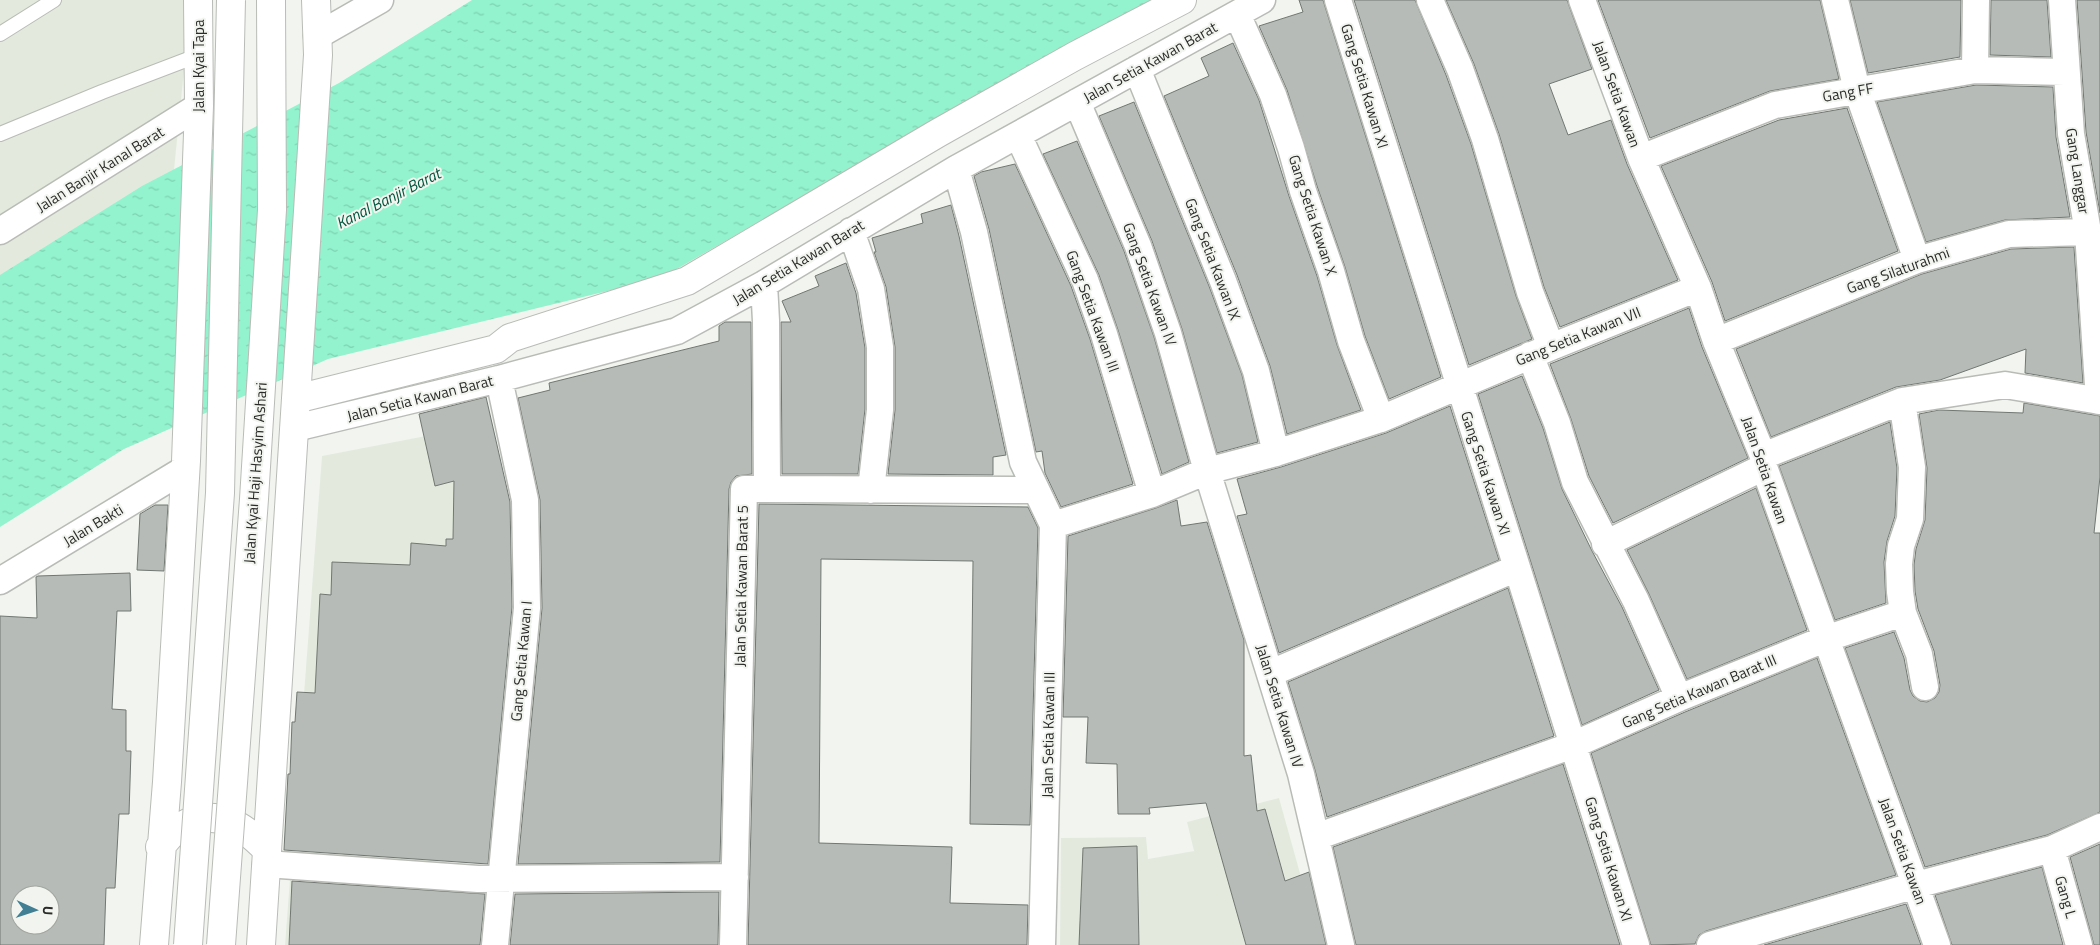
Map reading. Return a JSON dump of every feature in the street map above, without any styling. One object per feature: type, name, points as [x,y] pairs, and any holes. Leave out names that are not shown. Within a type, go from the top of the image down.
[{"type":"main road","name":"Jalan Kyai Tapa","points":[[198,0],[199,119]]},
{"type":"main road","points":[[188,945],[220,493],[231,0]]},
{"type":"main road","name":"Jalan Kyai Haji Hasyim Ashari","points":[[221,945],[254,499],[272,210],[270,0]]},
{"type":"main road","points":[[261,945],[318,46],[316,0]]},
{"type":"main road","points":[[297,389],[493,337],[510,338],[687,281],[938,133],[1075,56],[1182,0]]},
{"type":"main road","points":[[154,945],[160,847],[167,782],[185,465],[199,119]]},
{"type":"main road","points":[[167,782],[181,799],[200,810],[216,813],[236,812],[254,804],[272,785]]},
{"type":"main road","points":[[160,847],[178,828],[196,820],[217,819],[232,821],[251,833],[267,857]]},
{"type":"street","points":[[318,46],[380,0]]},
{"type":"street","name":"Jalan Setia Kawan Barat","points":[[295,428],[499,379],[677,331],[764,284],[956,169],[1262,0]]},
{"type":"street","name":"Gang Setia Kawan XI","points":[[1338,0],[1636,945]]},
{"type":"street","points":[[1430,0],[1460,69],[1485,139],[1530,292],[1557,423],[1575,482],[1636,601],[1679,698]]},
{"type":"street","name":"Jalan Setia Kawan","points":[[1582,0],[1641,158],[1698,288],[1716,341],[1764,461],[1825,639],[1937,945]]},
{"type":"street","points":[[1835,0],[1857,90],[1917,260]]},
{"type":"street","points":[[1975,70],[1976,0]]},
{"type":"street","name":"Gang Langgar","points":[[1606,544],[1764,461],[1902,401],[2005,385],[2099,401],[2088,232],[2071,134],[2065,72],[2062,0]]},
{"type":"street","name":"Gang Setia Kawan X","points":[[1237,14],[1273,95],[1303,191],[1331,271],[1351,341],[1381,420]]},
{"type":"street","name":"Gang Setia Kawan IX","points":[[1137,69],[1223,281],[1256,372],[1276,453]]},
{"type":"street","name":"Gang FF","points":[[1641,158],[1775,105],[1975,70],[2065,72]]},
{"type":"street","name":"Gang Setia Kawan IV","points":[[1077,102],[1138,246],[1153,288],[1181,376],[1207,471]]},
{"type":"street","name":"Jalan Banjir Kanal Barat","points":[[0,231],[199,119]]},
{"type":"street","name":"Gang Setia Kawan III","points":[[1018,135],[1085,280],[1104,334],[1152,494]]},
{"type":"street","points":[[956,169],[974,232],[1023,462],[1053,525]]},
{"type":"street","points":[[851,231],[871,289],[880,347],[880,410],[871,490]]},
{"type":"street","name":"Gang Silaturahmi","points":[[1716,341],[1917,260],[2009,234],[2088,232]]},
{"type":"street","points":[[764,284],[767,489]]},
{"type":"street","name":"Gang Setia Kawan VII","points":[[1053,525],[1152,494],[1207,471],[1276,453],[1381,420],[1458,385],[1698,288]]},
{"type":"street","name":"Gang Setia Kawan I","points":[[495,945],[527,608],[525,500],[499,379]]},
{"type":"street","points":[[1902,401],[1912,467],[1910,519],[1901,546],[1898,564],[1903,613],[1919,654],[1925,686]]},
{"type":"street","name":"Jalan Bakti","points":[[0,581],[185,465]]},
{"type":"street","name":"Jalan Setia Kawan IV","points":[[1207,471],[1301,774],[1341,945]]},
{"type":"street","name":"Jalan Setia Kawan Barat 5","points":[[733,945],[744,489],[1035,490]]},
{"type":"street","name":"Jalan Setia Kawan III","points":[[1042,945],[1053,525]]},
{"type":"street","points":[[1271,673],[1517,568]]},
{"type":"street","name":"Gang Setia Kawan Barat III","points":[[1316,837],[1573,745],[1679,698],[1825,639],[1903,613]]},
{"type":"street","points":[[1710,945],[1916,885],[2052,849],[2100,827]]},
{"type":"street","name":"Gang L","points":[[2052,849],[2079,945]]},
{"type":"street","points":[[267,857],[500,879],[735,877]]},
{"type":"lane","points":[[0,34],[54,0]]},
{"type":"lane","points":[[0,134],[85,98],[199,55]]},
{"type":"shaded area","points":[[0,0],[185,0],[187,40],[174,170],[0,276]]},
{"type":"shaded area","points":[[457,430],[441,945],[285,945],[322,456]]},
{"type":"shaded area","points":[[1279,798],[1320,945],[1060,945],[1061,838],[1146,837],[1148,859],[1194,851],[1187,822]]},
{"type":"water","name":"Kanal Banjir Barat","points":[[472,0],[1157,0],[1055,52],[661,278],[328,359],[124,449],[0,527],[0,275],[142,186],[339,83]]},
{"type":"building","points":[[1299,0],[1323,0],[1441,377],[1389,399],[1365,336],[1345,267],[1287,90],[1259,26],[1303,12]]},
{"type":"building","points":[[1354,0],[1415,0],[1446,75],[1471,144],[1516,296],[1532,339],[1469,365]]},
{"type":"building","points":[[1446,0],[1567,0],[1592,69],[1549,84],[1568,135],[1611,120],[1627,164],[1678,280],[1560,327],[1544,287],[1499,134],[1474,64]]},
{"type":"building","points":[[1598,0],[1820,0],[1839,79],[1770,91],[1650,138]]},
{"type":"building","points":[[1850,0],[1961,0],[1960,57],[1868,73]]},
{"type":"building","points":[[1991,0],[2047,0],[2051,57],[1990,55]]},
{"type":"building","points":[[2077,0],[2100,0],[2100,213],[2086,132]]},
{"type":"building","points":[[1233,43],[1259,100],[1289,196],[1317,276],[1337,345],[1361,410],[1287,434],[1270,366],[1237,275],[1164,96],[1209,76],[1201,58]]},
{"type":"building","points":[[1976,85],[2053,87],[2056,137],[2070,217],[2005,220],[1926,242],[1877,102]]},
{"type":"building","points":[[1134,102],[1209,286],[1242,375],[1258,442],[1217,453],[1182,329],[1152,241],[1099,116]]},
{"type":"building","points":[[1847,108],[1898,251],[1725,321],[1712,282],[1661,166],[1779,120]]},
{"type":"building","points":[[1077,141],[1124,251],[1154,337],[1189,462],[1162,474],[1118,330],[1099,275],[1043,154]]},
{"type":"building","points":[[1015,164],[1071,286],[1090,339],[1133,484],[1061,507],[1045,473],[1042,451],[1036,452],[989,229],[974,176],[981,172]]},
{"type":"building","points":[[951,205],[1006,455],[993,457],[993,475],[888,474],[895,410],[895,347],[886,287],[874,252],[876,252],[872,238],[923,223],[921,214]]},
{"type":"building","points":[[2074,247],[2083,383],[2025,373],[2026,349],[1940,380],[1896,387],[1771,437],[1736,349],[1922,274],[2011,249]]},
{"type":"building","points":[[846,263],[856,293],[865,348],[865,409],[858,474],[782,474],[781,322],[791,322],[782,301],[819,286],[815,276]]},
{"type":"building","points":[[1689,308],[1702,347],[1748,458],[1613,523],[1589,476],[1571,419],[1550,364]]},
{"type":"building","points":[[725,322],[751,322],[752,474],[736,476],[731,482],[729,489],[720,862],[518,864],[542,608],[540,500],[518,398],[550,390],[549,383],[719,341],[719,326]]},
{"type":"building","points":[[1522,376],[1543,428],[1562,489],[1622,607],[1659,690],[1582,725],[1478,394]]},
{"type":"building","points":[[486,397],[510,502],[512,607],[488,864],[284,850],[292,722],[295,722],[297,692],[315,693],[320,594],[331,595],[332,562],[410,565],[411,543],[446,546],[446,539],[453,539],[454,481],[435,486],[419,414]]},
{"type":"building","points":[[2024,403],[2100,416],[2100,477],[2094,533],[2100,533],[2100,812],[2047,835],[1925,867],[1845,648],[1894,632],[1904,658],[1910,690],[1913,696],[1920,701],[1927,702],[1935,698],[1939,692],[1940,685],[1934,651],[1918,609],[1915,591],[1914,565],[1916,549],[1925,520],[1927,468],[1919,414],[1939,410],[2023,413]]},
{"type":"building","points":[[1450,406],[1499,560],[1279,653],[1237,516],[1247,514],[1237,479],[1281,467],[1386,433]]},
{"type":"building","points":[[1890,422],[1897,468],[1895,516],[1887,541],[1884,562],[1886,603],[1835,620],[1779,466]]},
{"type":"building","points":[[1756,488],[1807,630],[1687,679],[1627,550]]},
{"type":"building","points":[[1177,500],[1181,526],[1207,522],[1244,640],[1244,756],[1251,755],[1257,811],[1265,809],[1285,881],[1309,872],[1326,945],[1246,945],[1206,803],[1149,808],[1150,814],[1118,814],[1117,764],[1086,763],[1088,717],[1063,717],[1068,536]]},
{"type":"building","points":[[759,504],[1028,507],[1038,528],[1030,825],[970,824],[973,561],[821,559],[819,843],[952,847],[950,903],[1028,905],[1027,945],[748,945]]},
{"type":"building","points":[[155,505],[168,505],[164,571],[137,570],[140,514]]},
{"type":"building","points":[[130,573],[131,611],[117,611],[112,709],[126,710],[126,751],[131,751],[129,814],[119,814],[115,888],[106,888],[104,945],[0,945],[0,616],[37,618],[36,577]]},
{"type":"building","points":[[1508,588],[1554,736],[1327,817],[1315,770],[1288,682]]},
{"type":"building","points":[[1817,658],[1896,875],[1706,931],[1699,935],[1695,944],[1651,945],[1591,753]]},
{"type":"building","points":[[1563,764],[1620,945],[1356,945],[1333,847]]},
{"type":"building","points":[[2100,844],[2100,945],[2094,945],[2070,857]]},
{"type":"building","points":[[1137,846],[1139,945],[1079,945],[1083,848]]},
{"type":"building","points":[[2042,867],[2063,945],[1952,945],[1935,895]]},
{"type":"building","points":[[292,881],[485,894],[480,945],[289,945]]},
{"type":"building","points":[[719,892],[718,945],[510,945],[515,894]]},
{"type":"building","points":[[1906,904],[1921,945],[1764,945]]}]
